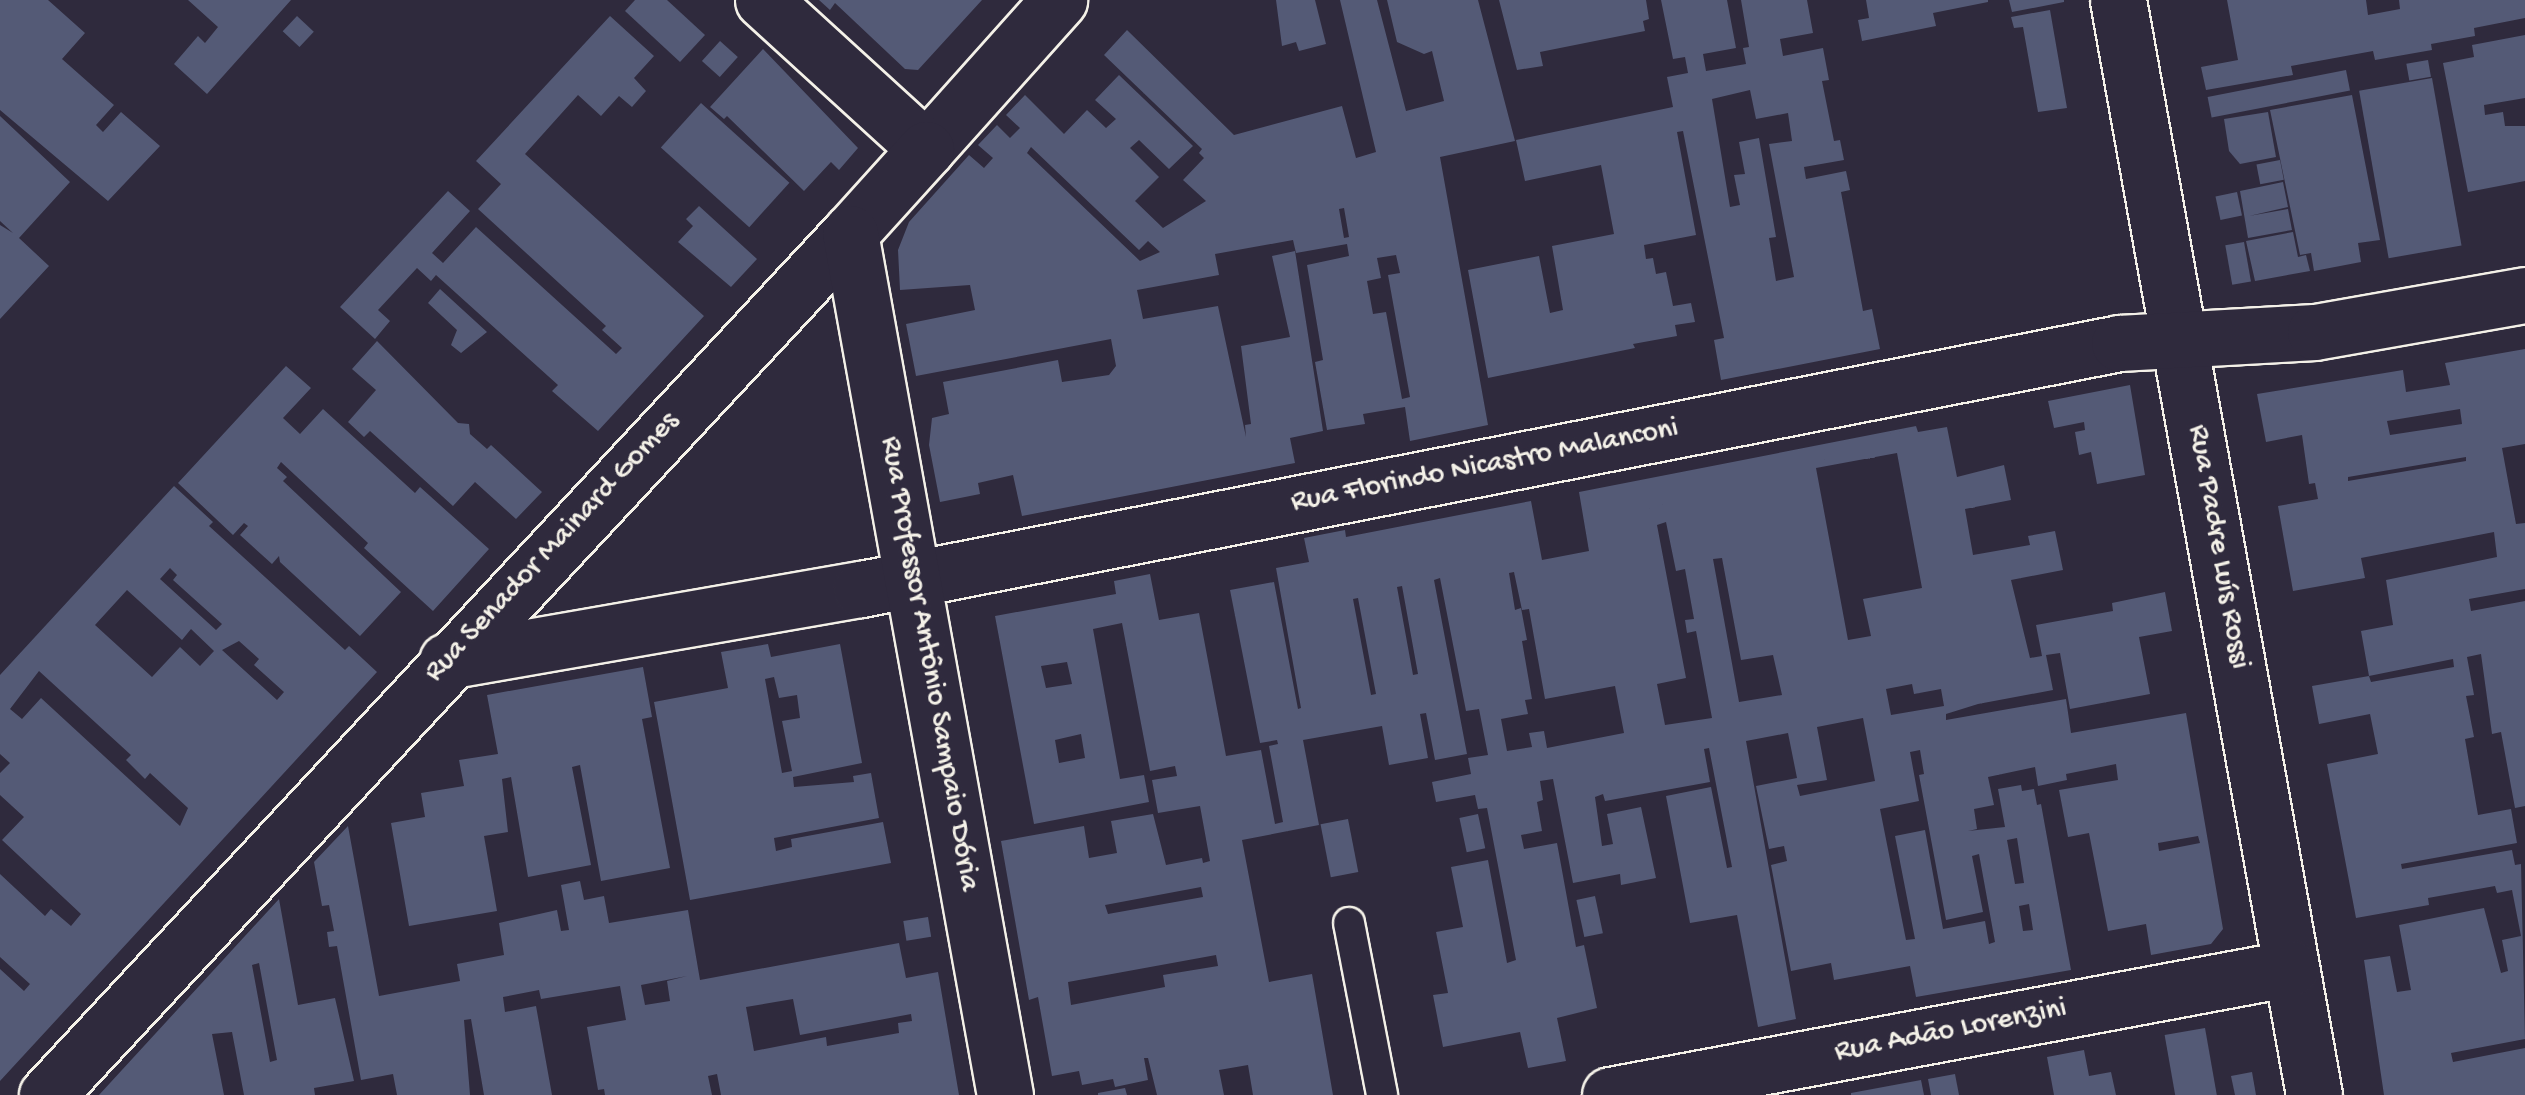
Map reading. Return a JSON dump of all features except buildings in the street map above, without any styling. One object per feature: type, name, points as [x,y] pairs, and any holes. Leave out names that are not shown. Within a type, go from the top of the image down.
[{"type":"street","points":[[763,0],[926,148]]},
{"type":"street","name":"Rua Senador Mainard Gomes","points":[[46,1095],[447,660],[850,233],[1060,0]]},
{"type":"street","name":"Rua Padre Luís Rossi","points":[[2118,0],[2314,1095]]},
{"type":"street","name":"Rua Professor Antônio Sampaio Dória","points":[[850,233],[1005,1095]]},
{"type":"street","name":"Rua Florindo Nicastro Malanconi","points":[[447,660],[912,578],[2118,343],[2315,332],[2525,295]]},
{"type":"street","name":"Rua Adão Lorenzini","points":[[1610,1095],[2291,968]]},
{"type":"lane","points":[[1348,923],[1382,1095]]}]
